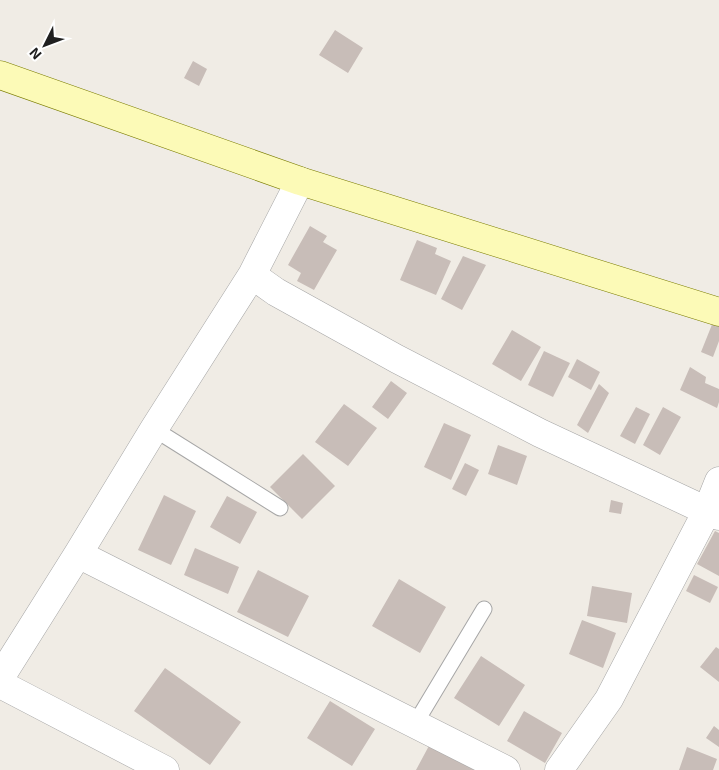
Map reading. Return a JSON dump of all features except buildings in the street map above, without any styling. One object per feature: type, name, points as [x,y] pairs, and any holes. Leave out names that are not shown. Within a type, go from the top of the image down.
[{"type":"main road","points":[[0,75],[300,181],[719,312]]},
{"type":"street","points":[[0,678],[252,275],[300,181]]},
{"type":"street","points":[[252,275],[276,292],[397,359],[524,425],[713,514]]},
{"type":"street","points":[[559,770],[609,699],[713,514],[719,481]]},
{"type":"street","points":[[78,554],[506,770]]},
{"type":"street","points":[[0,684],[165,770]]},
{"type":"lane","points":[[154,429],[280,508]]},
{"type":"lane","points":[[415,724],[484,608]]}]
